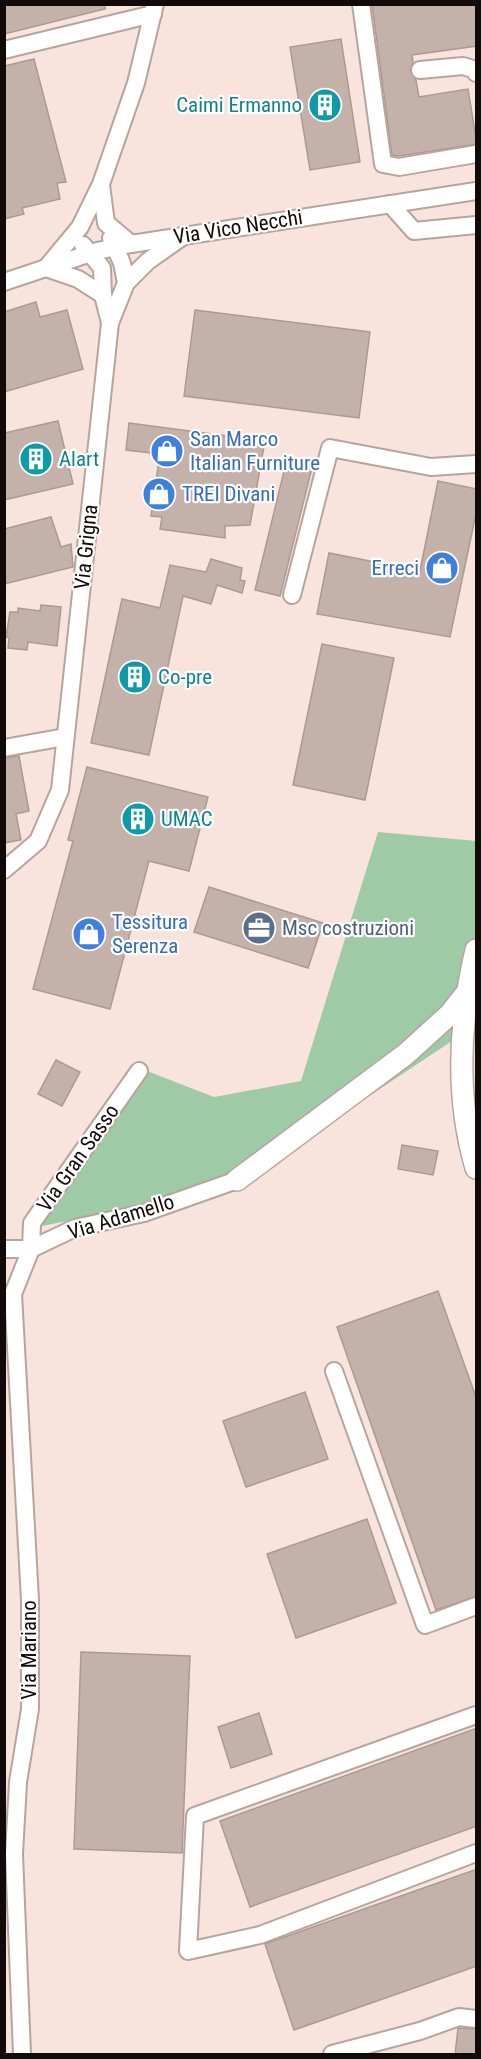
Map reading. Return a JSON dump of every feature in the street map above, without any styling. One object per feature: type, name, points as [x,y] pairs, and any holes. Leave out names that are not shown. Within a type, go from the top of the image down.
[{"type":"main road","points":[[477,950],[465,995],[461,1073],[465,1111],[477,1168]]},
{"type":"main road","points":[[237,1180],[406,1054],[450,1014],[465,995]]},
{"type":"street","points":[[361,4],[383,164],[399,167],[477,154]]},
{"type":"street","points":[[4,50],[154,9],[136,83],[101,184],[80,227],[46,268],[78,279],[103,295]]},
{"type":"street","points":[[420,70],[463,66],[476,71]]},
{"type":"street","points":[[101,184],[106,223],[114,248],[122,263],[126,283]]},
{"type":"street","name":"Via Vico Necchi","points":[[4,282],[88,254],[131,243],[477,191]]},
{"type":"street","points":[[390,204],[414,231],[477,225]]},
{"type":"street","points":[[106,223],[131,243]]},
{"type":"street","points":[[80,227],[82,243],[88,254],[102,268]]},
{"type":"street","name":"Via Grigna","points":[[4,870],[38,841],[60,790],[110,323],[126,283],[148,261],[185,235]]},
{"type":"street","points":[[110,323],[103,295],[102,268],[114,248]]},
{"type":"street","points":[[292,595],[330,448],[431,467],[477,464]]},
{"type":"street","points":[[4,748],[66,737]]},
{"type":"street","name":"Via Gran Sasso","points":[[31,1249],[32,1223],[139,1071]]},
{"type":"street","name":"Via Adamello","points":[[4,1249],[31,1249],[75,1228],[144,1213],[237,1180]]},
{"type":"street","name":"Via Mariano","points":[[22,2055],[14,1854],[18,1782],[30,1709],[30,1600],[13,1294],[31,1249]]},
{"type":"street","points":[[334,1371],[425,1625],[477,1606]]},
{"type":"street","points":[[477,1715],[195,1816],[188,1950],[260,1935],[477,1853]]},
{"type":"street","points":[[332,2055],[420,2031],[459,2017],[477,2019]]},
{"type":"green space","points":[[378,832],[476,841],[476,1025],[231,1188],[37,1227],[147,1071],[214,1097],[301,1081]]},
{"type":"building","points":[[4,4],[105,4],[105,9],[4,34]]},
{"type":"building","points":[[372,4],[477,4],[477,46],[412,55],[413,62],[410,70],[416,80],[419,97],[468,89],[477,144],[399,156],[392,155]]},
{"type":"building","name":"Caimi Ermanno","points":[[341,39],[360,162],[310,170],[290,47]]},
{"type":"building","points":[[34,59],[66,182],[57,183],[60,199],[22,208],[24,214],[4,219],[4,66]]},
{"type":"building","points":[[36,302],[40,317],[67,310],[83,369],[4,392],[4,312]]},
{"type":"building","points":[[195,310],[370,332],[359,418],[184,396]]},
{"type":"building","name":"Alart","points":[[58,421],[73,484],[4,500],[4,433]]},
{"type":"building","points":[[129,423],[265,441],[250,525],[225,526],[225,538],[160,529],[162,517],[151,516],[160,454],[126,450]]},
{"type":"building","points":[[287,459],[313,464],[280,596],[255,590]]},
{"type":"building","points":[[438,481],[477,489],[477,509],[450,637],[317,614],[329,553],[420,571]]},
{"type":"building","points":[[51,517],[61,547],[71,544],[73,567],[4,584],[4,529]]},
{"type":"building","name":"Co-pre","points":[[211,559],[242,568],[240,580],[245,581],[242,593],[217,585],[211,604],[183,596],[149,755],[91,743],[122,599],[160,608],[170,565],[206,572]]},
{"type":"building","points":[[41,605],[61,607],[57,646],[28,642],[27,650],[8,648],[9,638],[6,637],[10,612],[18,612],[18,608],[40,611]]},
{"type":"building","points":[[322,644],[394,658],[365,800],[293,785]]},
{"type":"building","points":[[19,756],[29,811],[16,814],[21,840],[4,843],[4,758]]},
{"type":"building","points":[[87,767],[208,797],[189,871],[149,861],[110,1009],[33,989],[73,841],[68,840]]},
{"type":"building","name":"Msc costruzioni","points":[[209,887],[323,923],[308,968],[194,932]]},
{"type":"building","points":[[56,1060],[80,1072],[62,1106],[38,1094]]},
{"type":"building","points":[[402,1145],[438,1151],[433,1175],[398,1169]]},
{"type":"building","points":[[438,1291],[477,1400],[477,1596],[436,1610],[337,1327]]},
{"type":"building","points":[[305,1392],[328,1459],[246,1487],[223,1421]]},
{"type":"building","points":[[367,1519],[396,1603],[296,1638],[267,1554]]},
{"type":"building","points":[[81,1652],[190,1656],[182,1853],[74,1849]]},
{"type":"building","points":[[259,1713],[272,1754],[231,1768],[218,1727]]},
{"type":"building","points":[[477,1728],[477,1826],[250,1907],[220,1821]]},
{"type":"building","points":[[477,1869],[477,1966],[294,2030],[265,1944]]},
{"type":"building","points":[[458,2028],[477,2029],[477,2055],[455,2055]]},
{"type":"place","name":"Caimi Ermanno","points":[[325,105]]},
{"type":"place","name":"San Marco Italian Furniture","points":[[167,451]]},
{"type":"place","name":"Alart","points":[[36,459]]},
{"type":"place","name":"TREI Divani","points":[[159,494]]},
{"type":"place","name":"Erreci","points":[[442,568]]},
{"type":"place","name":"Co-pre","points":[[135,677]]},
{"type":"place","name":"UMAC","points":[[138,819]]},
{"type":"place","name":"Msc costruzioni","points":[[259,928]]},
{"type":"place","name":"Tessitura Serenza","points":[[89,934]]}]
